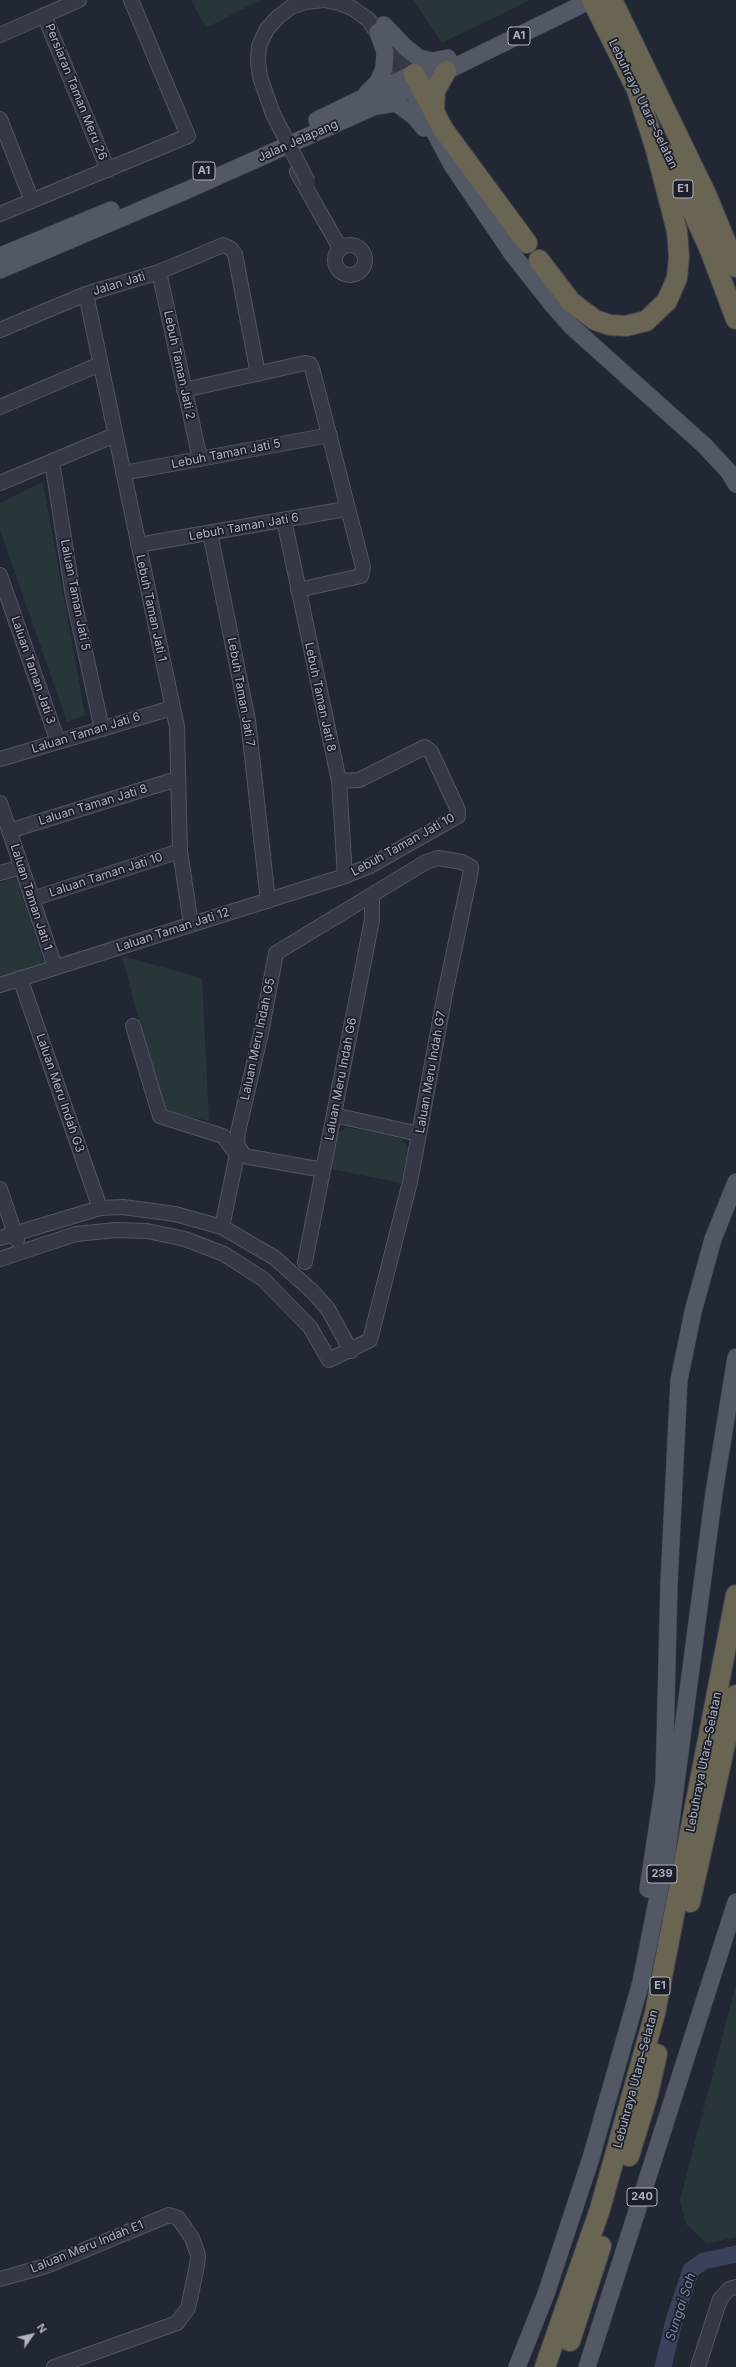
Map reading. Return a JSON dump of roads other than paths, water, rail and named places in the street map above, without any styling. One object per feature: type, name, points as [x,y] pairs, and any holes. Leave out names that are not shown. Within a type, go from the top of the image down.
[{"type":"highway","name":"Lebuhraya Utara–Selatan","points":[[592,0],[633,62],[706,194],[736,267]]},
{"type":"highway","name":"Lebuhraya Utara–Selatan","points":[[612,0],[633,62],[637,90],[708,244],[736,319]]},
{"type":"highway","points":[[434,113],[435,91],[447,65]]},
{"type":"highway","points":[[412,81],[526,243]]},
{"type":"highway","points":[[539,260],[571,302],[595,320],[610,325],[626,326],[646,320],[667,301],[676,278],[679,257],[677,231],[656,150],[637,90]]},
{"type":"highway","name":"Lebuhraya Utara–Selatan","points":[[545,2367],[558,2336],[600,2209],[655,2013],[736,1595]]},
{"type":"highway","name":"Lebuhraya Utara–Selatan","points":[[560,2367],[586,2295],[648,2094],[736,1695]]},
{"type":"main road","name":"Jalan Jelapang","points":[[447,65],[570,0]]},
{"type":"main road","name":"Jalan Jelapang","points":[[0,270],[128,214],[192,188],[412,81],[592,0]]},
{"type":"main road","points":[[381,28],[419,58],[447,65]]},
{"type":"main road","points":[[381,28],[385,52],[384,68],[366,103],[396,103],[404,107],[415,117],[439,145],[478,204],[551,303],[570,326],[705,446],[729,472],[736,484]]},
{"type":"main road","points":[[412,81],[439,145]]},
{"type":"main road","name":"Jalan Jelapang","points":[[0,256],[366,103]]},
{"type":"main road","points":[[591,2158],[645,1908],[664,1783],[669,1583],[679,1380],[693,1312],[713,1239],[736,1182]]},
{"type":"main road","name":"239","points":[[517,2367],[546,2294],[591,2158],[641,1982],[667,1851],[714,1493],[736,1357]]},
{"type":"main road","name":"240","points":[[587,2367],[736,1902]]},
{"type":"street","points":[[0,35],[79,0]]},
{"type":"street","points":[[0,214],[188,136],[131,0]]},
{"type":"street","points":[[296,0],[281,8],[269,19],[256,41],[254,55],[257,88],[277,133],[312,200],[343,247],[273,114],[260,77],[258,55],[267,29],[283,12],[306,2],[324,0],[339,3],[352,8],[381,28]]},
{"type":"street","points":[[345,0],[368,10],[381,28],[412,81]]},
{"type":"street","name":"Persiaran Taman Meru 26","points":[[44,15],[108,170]]},
{"type":"street","points":[[0,119],[32,201]]},
{"type":"street","name":"Jalan Jati","points":[[0,330],[86,294],[159,272],[223,245],[230,248],[235,254],[258,374]]},
{"type":"street","name":"Lebuh Taman Jati 2","points":[[159,272],[200,459]]},
{"type":"street","name":"Lebuh Taman Jati 1","points":[[86,294],[177,728],[177,779],[180,851],[191,924]]},
{"type":"street","points":[[184,390],[305,363],[310,364],[330,435],[363,567],[361,576],[298,590]]},
{"type":"street","points":[[0,407],[100,364]]},
{"type":"street","points":[[0,484],[115,435]]},
{"type":"street","name":"Lebuh Taman Jati 5","points":[[123,474],[330,435]]},
{"type":"street","name":"Laluan Taman Jati 5","points":[[52,461],[73,596],[102,729]]},
{"type":"street","name":"Lebuh Taman Jati 6","points":[[138,546],[340,510],[347,505]]},
{"type":"street","name":"Lebuh Taman Jati 8","points":[[284,520],[339,781],[346,876]]},
{"type":"street","name":"Lebuh Taman Jati 7","points":[[210,533],[248,720],[268,901]]},
{"type":"street","name":"Laluan Taman Jati 3","points":[[0,575],[58,742]]},
{"type":"street","name":"Laluan Taman Jati 6","points":[[0,759],[172,708]]},
{"type":"street","name":"Lebuh Taman Jati 10","points":[[339,781],[359,780],[425,747],[431,752],[459,813],[456,818],[449,822],[370,866],[346,876]]},
{"type":"street","name":"Laluan Taman Jati 8","points":[[9,831],[177,779]]},
{"type":"street","name":"Laluan Taman Jati 1","points":[[0,803],[55,967]]},
{"type":"street","name":"Laluan Taman Jati 10","points":[[32,899],[180,851]]},
{"type":"street","name":"Laluan Meru Indah G7","points":[[21,1251],[76,1234],[116,1230],[147,1231],[185,1239],[224,1254],[263,1279],[310,1327],[329,1360],[351,1351],[370,1340],[410,1182],[445,994],[471,867],[462,862],[438,858],[432,859],[372,895]]},
{"type":"street","points":[[0,873],[21,867]]},
{"type":"street","name":"Laluan Taman Jati 12","points":[[0,985],[346,876]]},
{"type":"street","name":"Laluan Meru Indah G6","points":[[305,1262],[372,920],[372,895]]},
{"type":"street","name":"Laluan Meru Indah G5","points":[[323,1170],[244,1156],[237,1144],[238,1132],[276,953],[372,895]]},
{"type":"street","name":"Laluan Meru Indah G3","points":[[20,978],[100,1208]]},
{"type":"street","points":[[133,1026],[160,1116],[223,1136],[237,1155],[222,1227]]},
{"type":"street","points":[[334,1115],[419,1134]]},
{"type":"street","points":[[0,1189],[21,1251],[0,1259]]},
{"type":"street","points":[[0,1238],[15,1232],[100,1208],[123,1207],[159,1211],[222,1227],[275,1258],[313,1292],[328,1309],[351,1351]]},
{"type":"street","name":"Laluan Meru Indah E1","points":[[0,2279],[46,2266],[161,2217],[174,2216],[182,2222],[192,2238],[198,2255],[191,2298],[182,2318],[177,2323],[143,2337],[54,2367]]},
{"type":"street","points":[[698,2367],[720,2299],[730,2289],[736,2287]]},
{"type":"waterway","name":"Sungai Sah","points":[[663,2367],[675,2317],[691,2270],[704,2261],[736,2254]]}]
